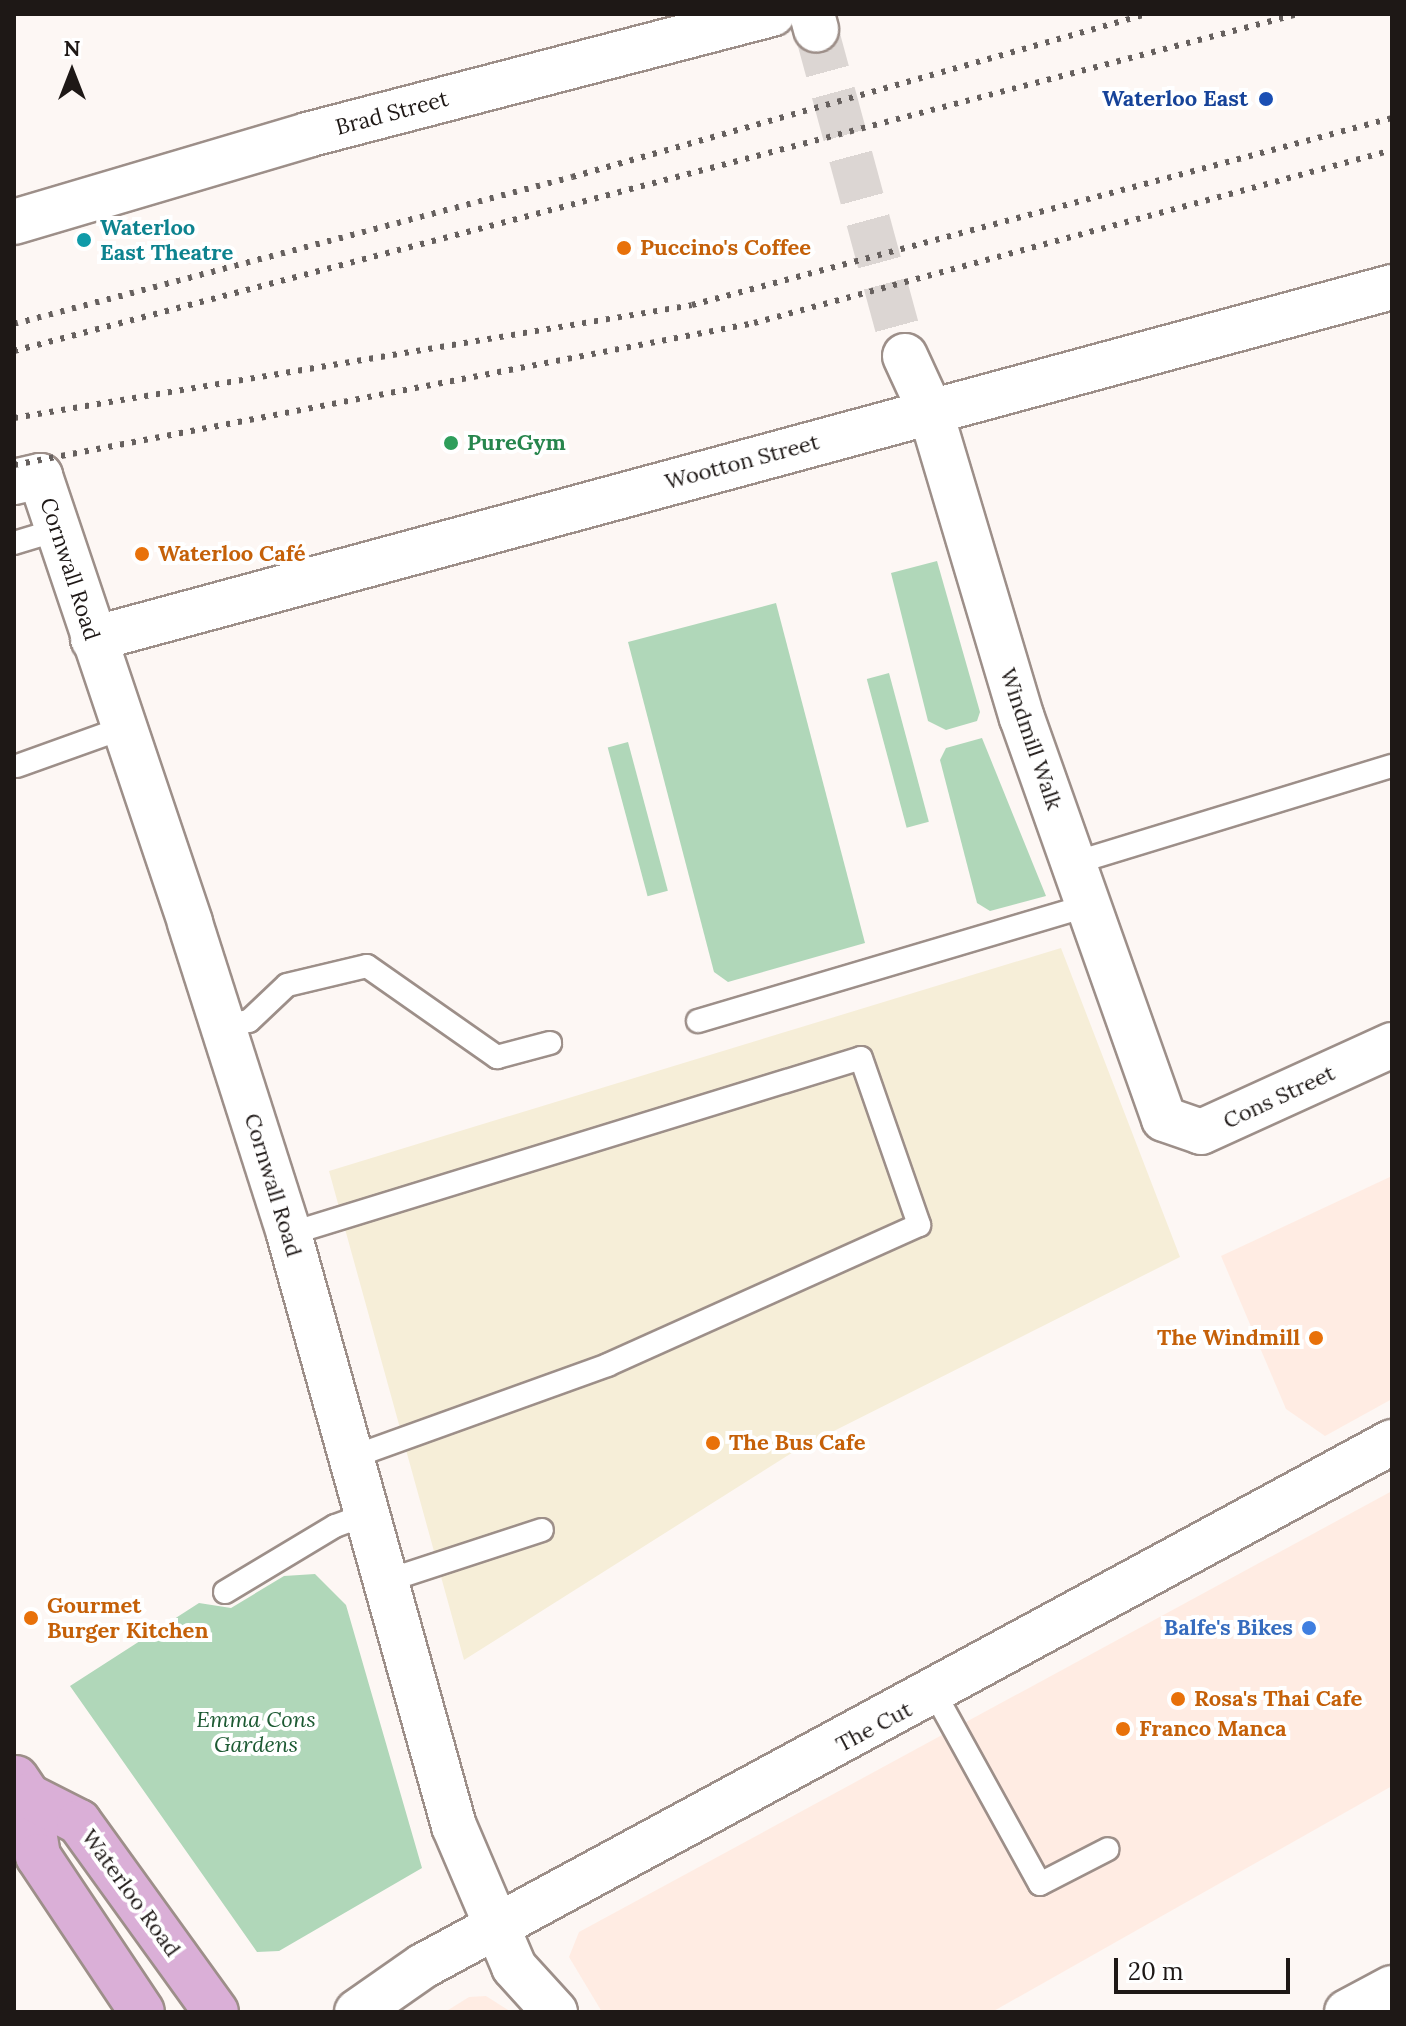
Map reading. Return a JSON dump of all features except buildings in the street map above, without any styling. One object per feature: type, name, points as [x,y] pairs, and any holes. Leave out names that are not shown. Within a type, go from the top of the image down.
[{"type":"main road","name":"Waterloo Road","points":[[21,1785],[38,1856],[142,2012]]},
{"type":"main road","name":"Waterloo Road","points":[[21,1785],[79,1822],[216,2012]]},
{"type":"street","name":"Brad Street","points":[[14,222],[307,135],[773,14]]},
{"type":"street","name":"Wootton Street","points":[[93,639],[1392,287]]},
{"type":"street","name":"Windmill Walk","points":[[905,356],[930,410],[1022,718],[1164,1119]]},
{"type":"street","name":"Cornwall Road","points":[[28,469],[57,530],[223,1026],[289,1234],[454,1826],[514,1967],[555,2012]]},
{"type":"street","name":"Cons Street","points":[[1164,1119],[1201,1132],[1392,1045]]},
{"type":"street","name":"The Cut","points":[[357,2012],[497,1926],[935,1694],[1392,1442]]},
{"type":"street","points":[[1347,2012],[1392,1988]]},
{"type":"lane","points":[[14,543],[57,530]]},
{"type":"lane","points":[[17,766],[123,728]]},
{"type":"lane","points":[[1074,863],[1392,766]]},
{"type":"lane","points":[[698,1021],[1089,905]]},
{"type":"lane","points":[[223,1026],[249,1021],[287,985],[367,966],[497,1057],[550,1043]]},
{"type":"lane","points":[[289,1234],[861,1058],[919,1225],[608,1365],[353,1457]]},
{"type":"lane","points":[[225,1592],[335,1526],[368,1514]]},
{"type":"lane","points":[[386,1581],[542,1530]]},
{"type":"lane","points":[[935,1694],[1040,1884],[1108,1849]]},
{"type":"shaded area","points":[[1061,948],[1180,1257],[798,1449],[464,1660],[329,1171]]},
{"type":"shaded area","points":[[1392,1176],[1392,1399],[1325,1436],[1286,1409],[1221,1256]]},
{"type":"shaded area","points":[[1392,1491],[1392,1786],[992,2012],[602,2012],[569,1957],[579,1932]]},
{"type":"shaded area","points":[[486,1996],[511,2012],[445,2012],[469,1997]]},
{"type":"green space","points":[[937,561],[980,712],[977,721],[946,730],[928,721],[891,573]]},
{"type":"green space","points":[[776,603],[865,943],[728,982],[714,972],[628,642]]},
{"type":"green space","points":[[889,673],[929,822],[907,828],[867,679]]},
{"type":"green space","points":[[982,738],[1046,896],[990,911],[977,903],[940,760],[946,748]]},
{"type":"green space","points":[[628,742],[668,891],[648,896],[608,747]]},
{"type":"green space","name":"Emma Cons Gardens","points":[[315,1574],[346,1605],[422,1868],[279,1951],[257,1952],[70,1686],[199,1603],[231,1608],[284,1576]]},
{"type":"tunnel","points":[[816,29],[905,356]]},
{"type":"railway","points":[[14,324],[572,177],[1147,14]]},
{"type":"railway","points":[[14,351],[1298,14]]},
{"type":"railway","points":[[14,418],[692,305],[1392,118]]},
{"type":"railway","points":[[14,465],[754,323],[1392,150]]},
{"type":"place","name":"Waterloo East","points":[[1266,99]]},
{"type":"place","name":"Waterloo East Theatre","points":[[84,240]]},
{"type":"place","name":"Puccino's Coffee","points":[[624,248]]},
{"type":"place","name":"PureGym","points":[[451,443]]},
{"type":"place","name":"Waterloo Café","points":[[142,554]]},
{"type":"place","name":"The Windmill","points":[[1316,1338]]},
{"type":"place","name":"The Bus Cafe","points":[[713,1443]]},
{"type":"place","name":"Gourmet Burger Kitchen","points":[[31,1618]]},
{"type":"place","name":"Balfe's Bikes","points":[[1309,1628]]},
{"type":"place","name":"Rosa's Thai Cafe","points":[[1178,1699]]},
{"type":"place","name":"Franco Manca","points":[[1123,1729]]}]
